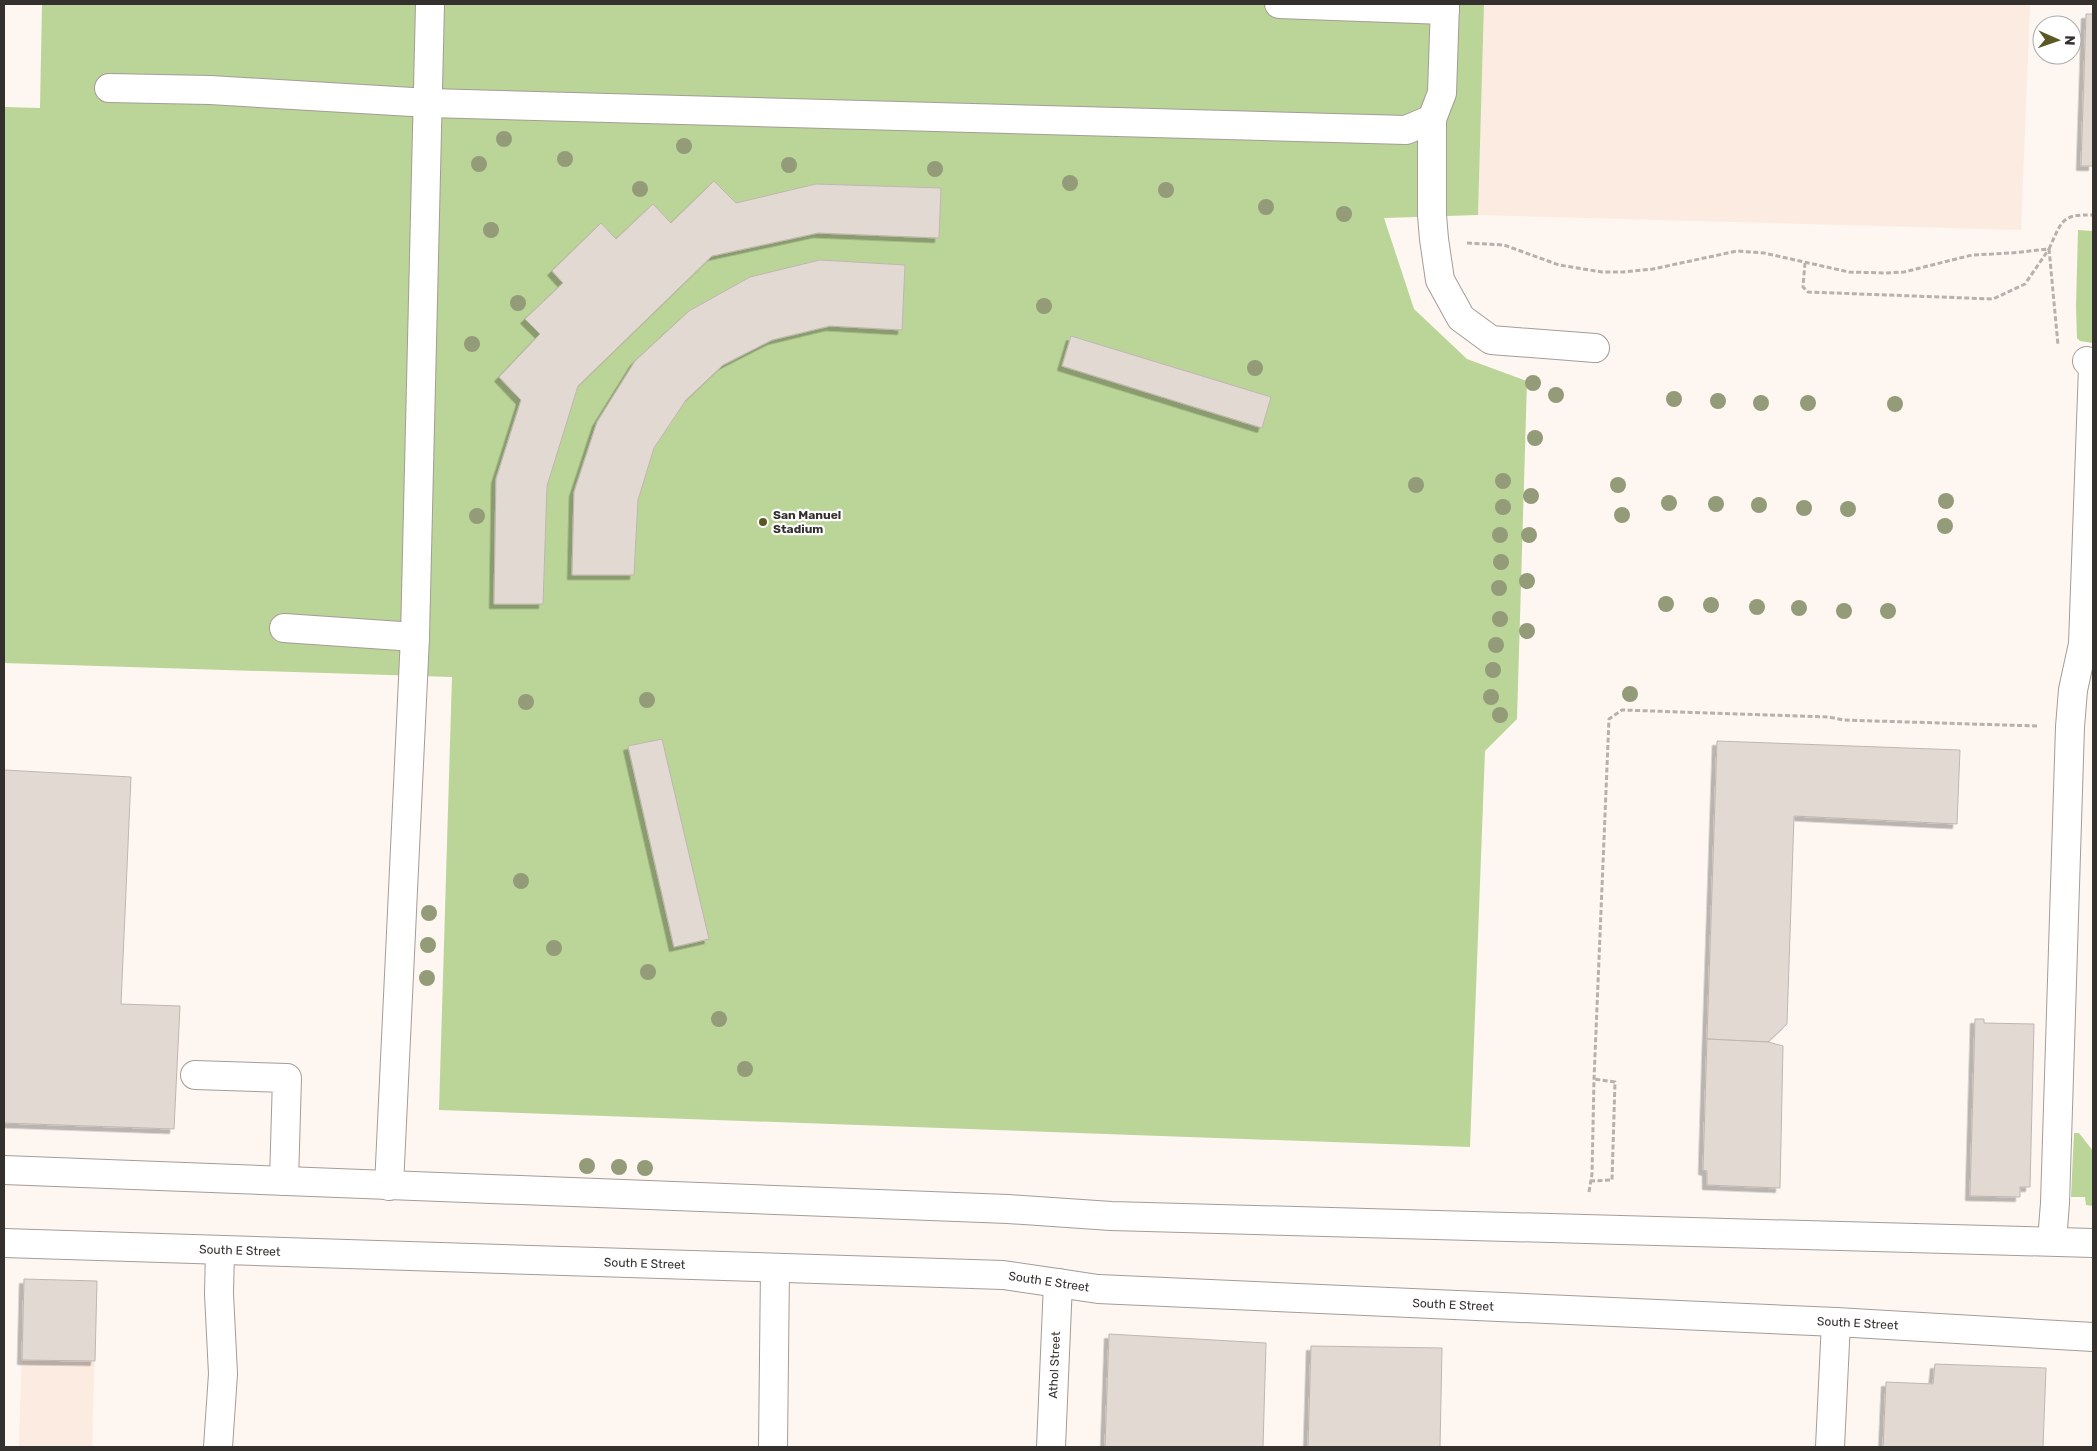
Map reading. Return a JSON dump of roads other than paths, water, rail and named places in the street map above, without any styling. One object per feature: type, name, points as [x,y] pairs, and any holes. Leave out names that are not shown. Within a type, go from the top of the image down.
[{"type":"main road","points":[[389,1186],[415,637],[430,4]]},
{"type":"main road","points":[[1279,4],[1445,7],[1442,93],[1432,119],[1432,215],[1440,280],[1461,318],[1491,340],[1595,348]]},
{"type":"main road","points":[[109,88],[210,90],[428,103],[1406,130],[1432,119]]},
{"type":"main road","points":[[2052,1241],[2055,1203],[2070,727],[2073,690],[2084,644],[2092,368],[2087,361]]},
{"type":"main road","points":[[284,628],[415,637]]},
{"type":"main road","points":[[195,1075],[286,1078],[284,1181]]},
{"type":"main road","points":[[4,1170],[1008,1209],[1110,1216],[2093,1243]]},
{"type":"main road","name":"South E Street","points":[[4,1243],[1004,1275],[1098,1289],[1836,1322],[2093,1337]]},
{"type":"main road","points":[[218,1447],[223,1374],[219,1294],[220,1250]]},
{"type":"main road","points":[[773,1447],[775,1268]]},
{"type":"main road","name":"Athol Street","points":[[1051,1447],[1058,1283]]},
{"type":"main road","points":[[1830,1447],[1836,1322]]},
{"type":"place","name":"San Manuel Stadium","points":[[763,522]]}]
